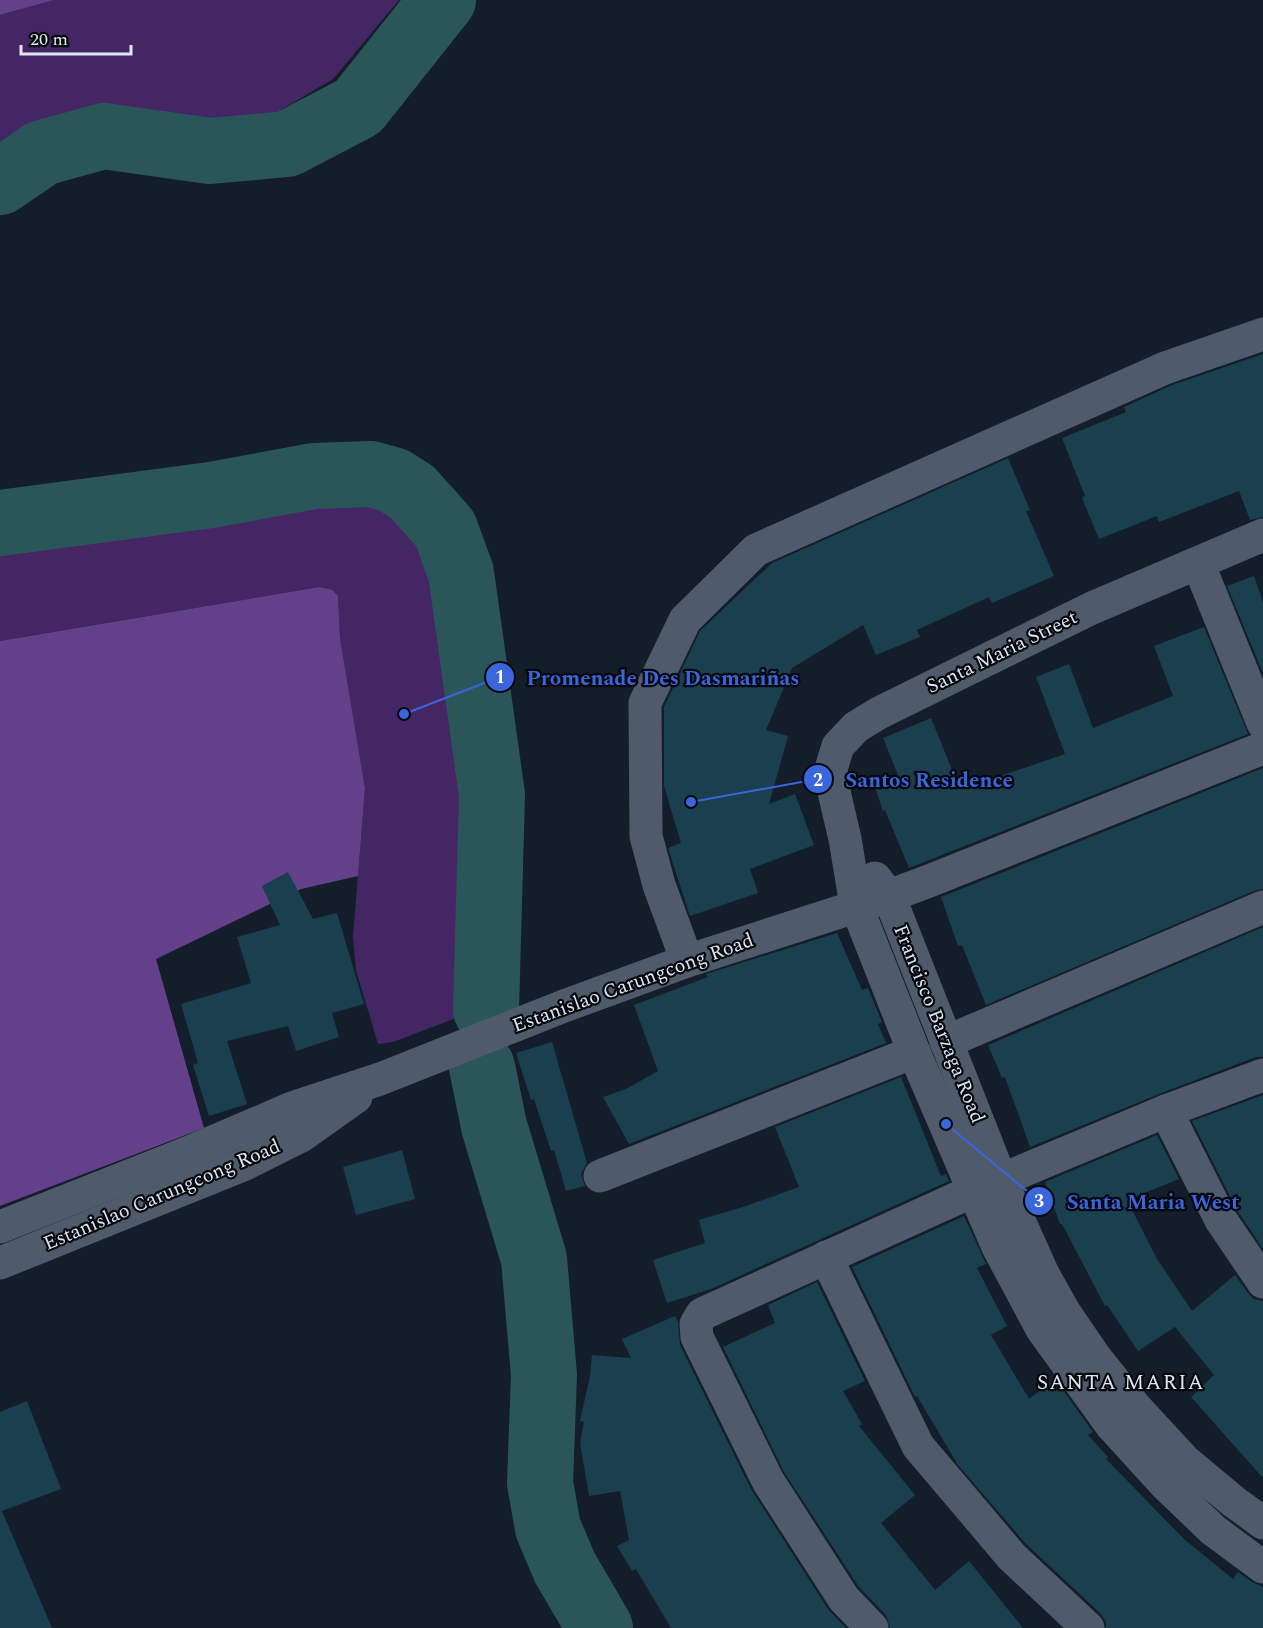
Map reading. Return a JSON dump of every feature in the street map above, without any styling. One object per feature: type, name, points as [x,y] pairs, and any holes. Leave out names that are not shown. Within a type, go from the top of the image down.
[{"type":"street","points":[[687,960],[659,885],[646,836],[645,704],[685,620],[756,550],[1165,368],[1263,334]]},
{"type":"street","name":"Santa Maria Street","points":[[856,905],[831,769],[838,746],[856,727],[879,713],[1092,608],[1263,535]]},
{"type":"street","points":[[1198,563],[1263,723]]},
{"type":"street","name":"Estanislao Carungcong Road","points":[[0,1227],[182,1155],[292,1108],[391,1075],[687,960],[889,896],[1263,748]]},
{"type":"street","name":"Santa Maria Street","points":[[845,839],[889,896]]},
{"type":"street","name":"Francisco Barzaga Road","points":[[889,896],[946,1042],[987,1185],[998,1247],[1042,1329],[1112,1426],[1164,1483],[1213,1530],[1263,1567]]},
{"type":"street","name":"Francisco Barzaga Road","points":[[856,905],[914,1052],[987,1185],[1065,1313],[1095,1357],[1136,1408],[1185,1461],[1263,1523]]},
{"type":"street","points":[[946,1042],[1263,907]]},
{"type":"street","points":[[600,1176],[914,1052]]},
{"type":"street","name":"Estanislao Carungcong Road","points":[[0,1263],[243,1165],[301,1136],[391,1075]]},
{"type":"street","points":[[872,1628],[844,1599],[768,1481],[697,1337],[696,1324],[702,1314],[987,1185],[1166,1111],[1263,1075]]},
{"type":"street","points":[[1166,1111],[1221,1220],[1263,1282]]},
{"type":"street","points":[[826,1257],[918,1446],[1012,1557],[1088,1628]]},
{"type":"shaded area","points":[[0,0],[54,0],[0,15]]},
{"type":"shaded area","points":[[54,0],[399,0],[333,79],[274,114],[212,125],[133,112],[97,110],[62,118],[16,140],[0,153],[0,15]]},
{"type":"shaded area","points":[[364,499],[395,510],[423,539],[434,581],[468,800],[456,1018],[393,1042],[378,1044],[356,970],[353,937],[365,788],[340,638],[338,596],[319,587],[0,641],[0,549],[212,520],[317,500]]},
{"type":"shaded area","points":[[319,587],[332,590],[338,596],[340,638],[365,788],[358,876],[301,889],[156,959],[204,1128],[0,1206],[0,641]]},
{"type":"building","points":[[1263,354],[1263,517],[1250,520],[1239,491],[1159,522],[1157,516],[1099,539],[1082,498],[1085,496],[1062,438],[1126,412],[1124,407],[1172,385]]},
{"type":"building","points":[[1008,458],[1030,510],[1026,511],[1054,576],[992,603],[989,597],[917,630],[920,637],[876,655],[863,625],[792,668],[766,730],[788,736],[769,804],[795,794],[814,845],[750,869],[758,893],[690,916],[668,848],[681,843],[664,786],[664,707],[700,631],[772,563]]},
{"type":"building","points":[[1254,576],[1263,602],[1263,673],[1227,586]]},
{"type":"building","points":[[1204,627],[1248,734],[909,868],[885,810],[883,811],[874,784],[898,775],[883,738],[931,718],[959,787],[990,774],[992,779],[1065,754],[1036,677],[1069,664],[1093,728],[1173,696],[1154,646]]},
{"type":"building","points":[[1263,768],[1263,889],[986,1005],[962,945],[958,946],[941,897]]},
{"type":"building","points":[[288,872],[313,919],[337,913],[364,1004],[332,1013],[339,1037],[296,1051],[288,1026],[227,1041],[247,1104],[209,1116],[193,1065],[198,1063],[181,1004],[251,983],[237,937],[280,925],[262,886]]},
{"type":"building","points":[[1263,927],[1263,1057],[1256,1057],[1159,1094],[1030,1147],[1005,1077],[1002,1078],[988,1045]]},
{"type":"building","points":[[837,933],[862,990],[868,988],[882,1022],[878,1024],[886,1043],[629,1144],[603,1097],[626,1089],[658,1071],[634,1005],[708,977],[706,974]]},
{"type":"building","points":[[552,1042],[587,1163],[581,1174],[585,1186],[566,1191],[554,1150],[551,1151],[534,1099],[531,1100],[516,1053]]},
{"type":"building","points":[[901,1077],[941,1176],[946,1174],[949,1181],[711,1289],[667,1303],[653,1260],[705,1243],[699,1220],[799,1187],[775,1127]]},
{"type":"building","points":[[1263,1095],[1263,1249],[1237,1210],[1192,1121]]},
{"type":"building","points":[[1157,1135],[1179,1179],[1127,1200],[1157,1259],[1192,1311],[1235,1275],[1254,1299],[1263,1301],[1263,1478],[1191,1397],[1214,1375],[1175,1327],[1138,1351],[1107,1305],[1105,1306],[1060,1224],[1045,1182]]},
{"type":"building","points":[[402,1150],[415,1199],[356,1215],[343,1167]]},
{"type":"building","points":[[964,1216],[986,1264],[977,1268],[1007,1326],[991,1335],[1029,1399],[1055,1379],[1093,1432],[1088,1435],[1108,1457],[1106,1459],[1184,1539],[1233,1579],[1238,1572],[1263,1587],[1263,1628],[1106,1628],[1106,1622],[1101,1614],[1026,1544],[958,1465],[917,1396],[915,1397],[852,1267]]},
{"type":"building","points":[[817,1282],[865,1381],[843,1391],[862,1424],[859,1426],[915,1495],[881,1523],[935,1590],[969,1561],[1023,1628],[890,1628],[886,1615],[859,1587],[784,1472],[723,1347],[775,1323],[768,1305]]},
{"type":"building","points":[[675,1316],[678,1322],[680,1345],[751,1489],[828,1609],[846,1628],[671,1628],[636,1569],[632,1571],[617,1546],[629,1540],[620,1491],[589,1496],[580,1443],[584,1422],[580,1421],[592,1355],[631,1358],[622,1339]]},
{"type":"building","points":[[27,1401],[61,1489],[2,1511],[52,1628],[0,1628],[0,1412]]},
{"type":"waterway","points":[[0,182],[42,153],[104,136],[210,151],[287,144],[358,107],[443,0]]},
{"type":"waterway","points":[[0,523],[211,495],[314,476],[371,474],[393,480],[412,492],[445,529],[461,573],[492,795],[486,1010]]},
{"type":"waterway","points":[[482,1067],[494,1126],[534,1259],[544,1375],[540,1483],[548,1528],[565,1568],[600,1628]]},
{"type":"place","name":"Promenade Des Dasmariñas","points":[[404,714]]},
{"type":"place","name":"Santos Residence","points":[[691,802]]},
{"type":"place","name":"Santa Maria West","points":[[946,1124]]},
{"type":"district","name":"SANTA MARIA","points":[[1121,1383]]}]
